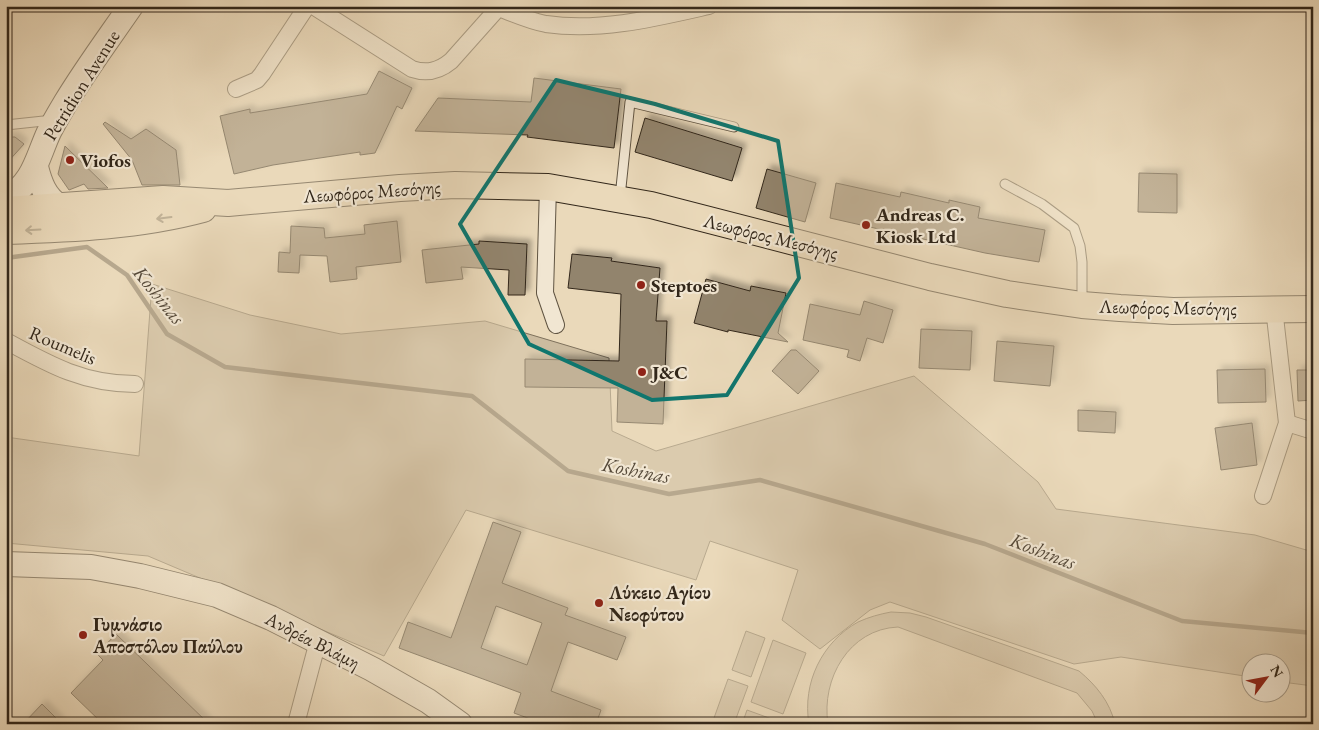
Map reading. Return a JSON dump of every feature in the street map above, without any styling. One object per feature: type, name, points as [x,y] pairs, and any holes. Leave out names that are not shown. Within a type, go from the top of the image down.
[{"type":"main road","name":"Λεωφόρος Μεσόγης","points":[[6,210],[163,199],[228,202],[455,185],[548,187],[661,207],[930,277],[1007,294],[1082,305],[1173,311],[1274,308],[1313,309]]},
{"type":"main road","name":"Λεωφόρος Μεσόγης","points":[[6,232],[61,229],[171,218],[228,202]]},
{"type":"street","name":"Petridion Avenue","points":[[6,199],[21,188],[36,167],[56,120],[92,62],[131,6]]},
{"type":"street","points":[[236,89],[256,80],[262,74],[307,6]]},
{"type":"street","points":[[314,6],[412,69],[422,72],[443,67],[451,61],[500,7],[526,19],[545,24],[580,27],[656,18],[709,6]]},
{"type":"street","points":[[36,167],[39,181],[47,196],[59,206],[70,206]]},
{"type":"street","points":[[548,187],[545,293],[556,325]]},
{"type":"street","points":[[1263,496],[1287,423],[1274,308]]},
{"type":"street","name":"Roumelis","points":[[6,341],[57,368],[81,377],[107,383],[135,384]]},
{"type":"street","points":[[1287,423],[1313,430]]},
{"type":"street","name":"Ανδρέα Βλάμη","points":[[6,564],[59,565],[90,568],[140,576],[217,594],[318,641],[401,685],[451,721]]},
{"type":"street","points":[[296,724],[318,641]]},
{"type":"lane","points":[[620,200],[630,102],[734,127]]},
{"type":"lane","points":[[6,125],[56,120]]},
{"type":"lane","points":[[1005,184],[1042,204],[1074,228],[1080,246],[1082,262],[1082,305]]},
{"type":"highlighted area","points":[[556,80],[655,104],[778,141],[799,278],[727,395],[652,400],[529,344],[460,224]]},
{"type":"shaded area","points":[[152,284],[250,315],[341,334],[485,321],[609,358],[612,431],[656,451],[914,376],[1038,482],[1056,509],[1255,535],[1313,552],[1313,686],[1292,683],[1292,652],[1242,652],[1242,676],[1121,657],[1074,664],[890,602],[870,610],[820,649],[782,620],[798,570],[710,541],[696,580],[466,510],[384,656],[148,556],[6,543],[6,437],[139,456]]},
{"type":"shaded area","points":[[891,612],[910,613],[926,617],[1079,671],[1102,694],[1110,708],[1115,724],[1098,724],[1092,711],[1077,693],[898,627],[881,630],[865,637],[852,647],[842,659],[834,674],[829,690],[828,724],[809,724],[809,694],[812,679],[817,665],[825,652],[845,630],[858,622]]},
{"type":"shaded area","points":[[746,631],[765,638],[751,677],[732,670]]},
{"type":"shaded area","points":[[773,640],[806,653],[783,714],[751,702]]},
{"type":"shaded area","points":[[728,679],[748,686],[734,724],[714,718]]},
{"type":"shaded area","points":[[747,710],[780,722],[780,724],[742,724]]},
{"type":"building","points":[[379,71],[412,88],[402,109],[397,106],[375,153],[360,155],[360,152],[273,165],[234,174],[220,116],[250,109],[250,113],[367,94]]},
{"type":"building","points":[[534,78],[621,89],[614,148],[527,137],[528,135],[415,131],[438,98],[531,102]]},
{"type":"building","points":[[645,118],[742,148],[732,181],[635,152]]},
{"type":"building","points":[[105,122],[131,139],[146,129],[176,150],[180,185],[142,185],[132,160],[103,124]]},
{"type":"building","points":[[6,137],[15,137],[24,144],[6,164]]},
{"type":"building","name":"Viofos","points":[[65,146],[108,188],[88,189],[84,184],[69,190],[58,174]]},
{"type":"building","points":[[767,169],[816,183],[805,222],[756,208]]},
{"type":"building","points":[[1139,173],[1177,174],[1177,213],[1138,212]]},
{"type":"building","points":[[836,183],[900,197],[901,192],[949,203],[949,200],[980,207],[978,218],[1045,230],[1039,262],[985,253],[830,218]]},
{"type":"building","points":[[397,221],[401,262],[356,267],[357,279],[330,282],[327,256],[300,255],[299,273],[278,272],[279,252],[290,253],[291,226],[324,228],[325,238],[365,234],[364,225]]},
{"type":"building","points":[[479,241],[527,244],[525,295],[508,295],[509,270],[461,267],[463,279],[426,283],[422,250],[479,244]]},
{"type":"building","points":[[572,254],[612,258],[611,261],[660,268],[656,321],[667,321],[663,424],[617,422],[618,388],[525,387],[525,359],[619,361],[621,294],[568,288]]},
{"type":"building","points":[[706,279],[750,291],[751,286],[786,293],[778,333],[788,342],[728,330],[728,332],[694,323]]},
{"type":"building","points":[[864,301],[893,310],[883,343],[867,338],[860,361],[847,357],[849,350],[803,340],[810,304],[860,315]]},
{"type":"building","points":[[921,329],[972,331],[970,370],[919,368]]},
{"type":"building","points":[[997,341],[1054,346],[1050,386],[994,381]]},
{"type":"building","points":[[791,350],[796,350],[819,371],[798,394],[772,371]]},
{"type":"building","points":[[1265,369],[1266,402],[1218,403],[1217,370]]},
{"type":"building","points":[[1297,370],[1313,370],[1313,400],[1298,401]]},
{"type":"building","points":[[1078,410],[1116,412],[1115,433],[1078,431]]},
{"type":"building","points":[[1252,423],[1257,465],[1221,470],[1215,428]]},
{"type":"building","points":[[493,522],[521,532],[502,583],[568,608],[565,615],[626,637],[617,660],[568,642],[551,691],[601,710],[596,724],[544,724],[514,713],[521,693],[399,648],[408,622],[451,638]],"holes":[[[496,606],[542,623],[527,665],[481,648]]]},
{"type":"building","points":[[116,634],[209,724],[103,724],[71,693],[103,660],[97,654]]},
{"type":"building","points":[[42,704],[62,724],[23,724]]},
{"type":"waterway","name":"Koshinas","points":[[6,258],[87,247],[127,275],[167,334],[225,367],[472,396],[568,471],[669,494],[760,480],[985,544],[1182,621],[1313,633]]},
{"type":"place","name":"Viofos","points":[[70,160]]},
{"type":"place","name":"Andreas C. Kiosk Ltd","points":[[866,225]]},
{"type":"place","name":"Steptoes","points":[[641,285]]},
{"type":"place","name":"J&C","points":[[642,372]]},
{"type":"place","name":"Λύκειο Αγίου Νεοφύτου","points":[[599,603]]},
{"type":"place","name":"Γυμνάσιο Αποστόλου Παύλου","points":[[83,635]]}]
